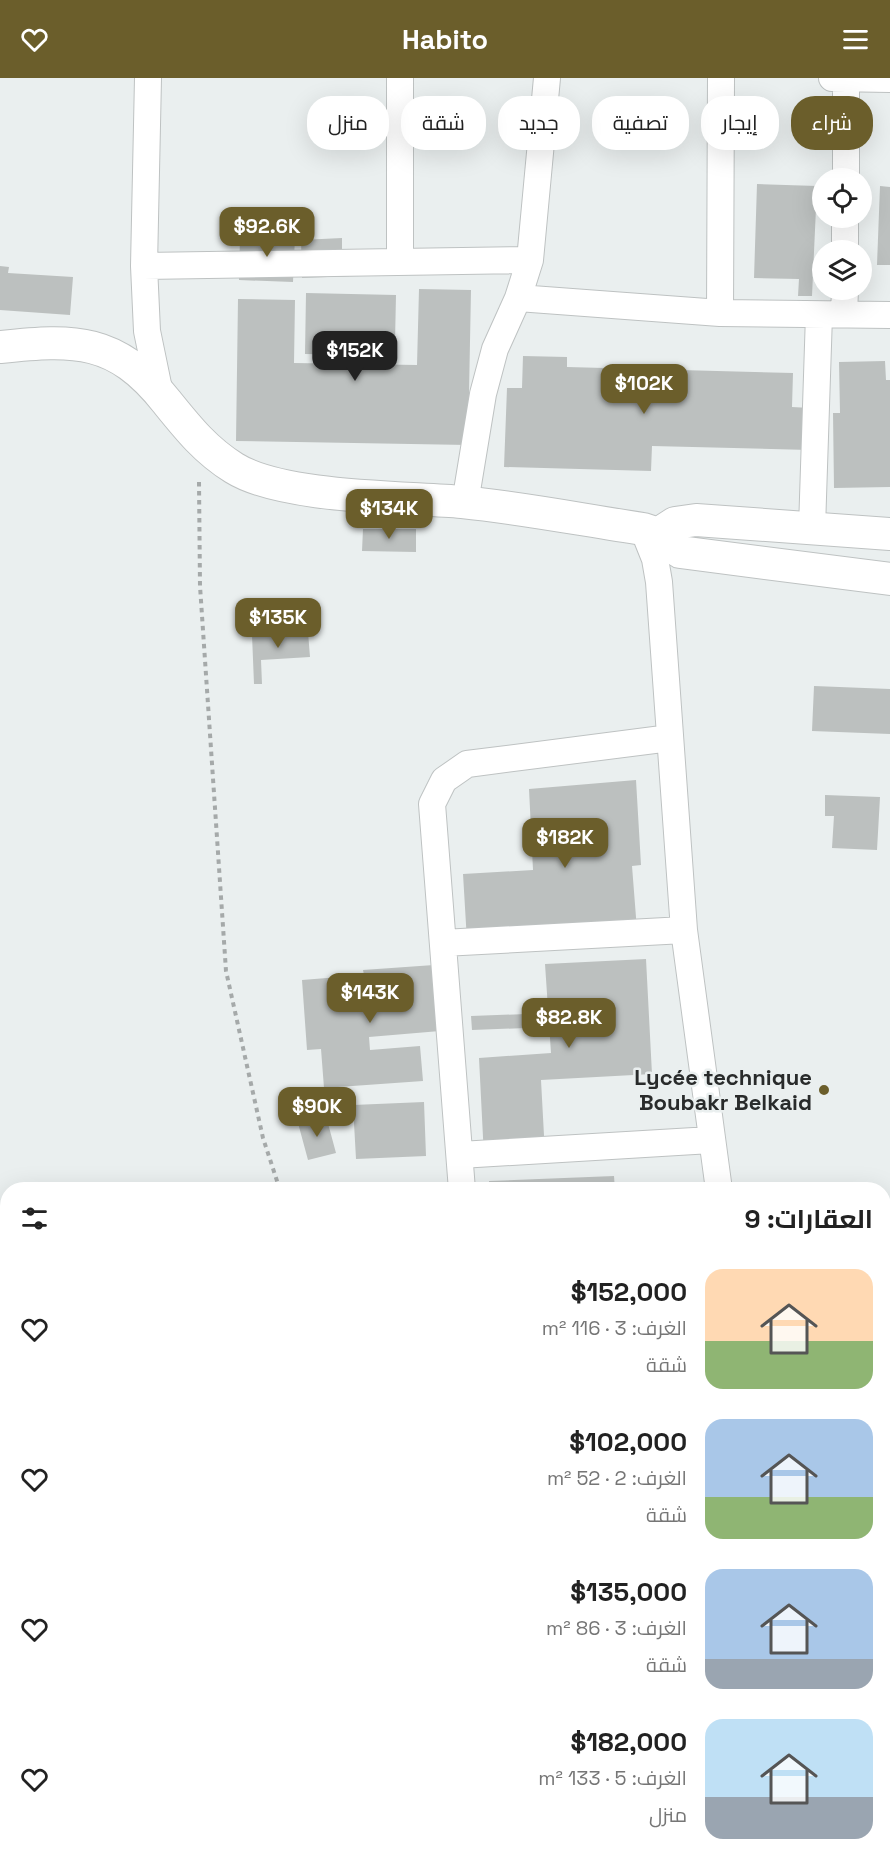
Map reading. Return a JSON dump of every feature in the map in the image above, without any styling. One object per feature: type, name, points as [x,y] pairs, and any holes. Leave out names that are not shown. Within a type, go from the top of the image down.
[{"type":"street","points":[[148,78],[144,266],[147,331],[160,394]]},
{"type":"street","points":[[400,78],[400,261]]},
{"type":"street","points":[[465,503],[483,394],[495,349],[518,298],[530,260],[547,78]]},
{"type":"street","points":[[720,312],[721,78]]},
{"type":"street","points":[[832,78],[890,79]]},
{"type":"street","points":[[846,78],[846,168]]},
{"type":"street","points":[[144,266],[530,260]]},
{"type":"street","points":[[518,298],[720,312],[819,315],[844,302],[890,315]]},
{"type":"street","points":[[812,528],[819,315]]},
{"type":"street","points":[[0,347],[48,342],[92,345],[123,360],[160,394],[201,445],[236,469],[275,483],[317,490],[465,503],[650,531],[675,523],[696,520],[890,534]]},
{"type":"street","points":[[650,531],[680,552],[890,579]]},
{"type":"street","points":[[650,531],[659,582],[684,930],[718,1182]]},
{"type":"street","points":[[462,1182],[432,804],[444,780],[467,764],[670,738]]},
{"type":"street","points":[[443,943],[684,930]]},
{"type":"street","points":[[460,1155],[711,1140]]},
{"type":"path","points":[[201,445],[198,502],[200,586],[226,971],[263,1138],[277,1182]]},
{"type":"building","points":[[757,184],[812,186],[812,228],[815,228],[815,240],[812,240],[812,296],[798,296],[799,279],[754,278]]},
{"type":"building","points":[[880,186],[890,187],[890,265],[877,265]]},
{"type":"building","points":[[240,235],[295,237],[293,282],[239,280]]},
{"type":"building","points":[[342,238],[342,251],[353,276],[302,278],[301,240]]},
{"type":"building","points":[[0,266],[9,267],[8,273],[73,277],[70,315],[0,310]]},
{"type":"building","points":[[419,289],[471,290],[468,445],[236,441],[238,299],[295,300],[294,363],[417,365]]},
{"type":"building","points":[[306,293],[396,295],[395,342],[354,341],[354,355],[305,354]]},
{"type":"building","points":[[523,356],[567,357],[567,367],[793,373],[792,407],[810,408],[809,450],[652,446],[651,471],[504,467],[507,388],[522,388]]},
{"type":"building","points":[[885,361],[886,380],[890,380],[890,487],[834,488],[833,413],[840,413],[839,362]]},
{"type":"building","points":[[363,529],[416,529],[416,552],[362,551]]},
{"type":"building","points":[[308,632],[310,657],[261,660],[262,684],[254,684],[252,635]]},
{"type":"building","points":[[814,686],[890,689],[890,734],[812,731]]},
{"type":"building","points":[[636,780],[641,865],[632,866],[637,930],[467,941],[463,874],[533,870],[529,789]]},
{"type":"building","points":[[825,795],[880,797],[877,850],[832,848],[834,816],[825,816]]},
{"type":"building","points":[[646,959],[652,1074],[541,1080],[545,1154],[484,1157],[479,1058],[551,1053],[545,964]]},
{"type":"building","points":[[434,965],[440,1031],[369,1037],[370,1050],[420,1046],[423,1081],[324,1088],[321,1049],[307,1050],[302,980],[364,975],[363,970]]},
{"type":"building","points":[[526,1014],[526,1028],[472,1030],[471,1016]]},
{"type":"building","points":[[424,1102],[426,1156],[356,1159],[353,1105]]},
{"type":"building","points":[[326,1116],[336,1153],[308,1160],[298,1123]]},
{"type":"building","points":[[614,1176],[614,1182],[489,1182]]},
{"type":"place","name":"Lycée technique Boubakr Belkaid","points":[[824,1090]]}]
